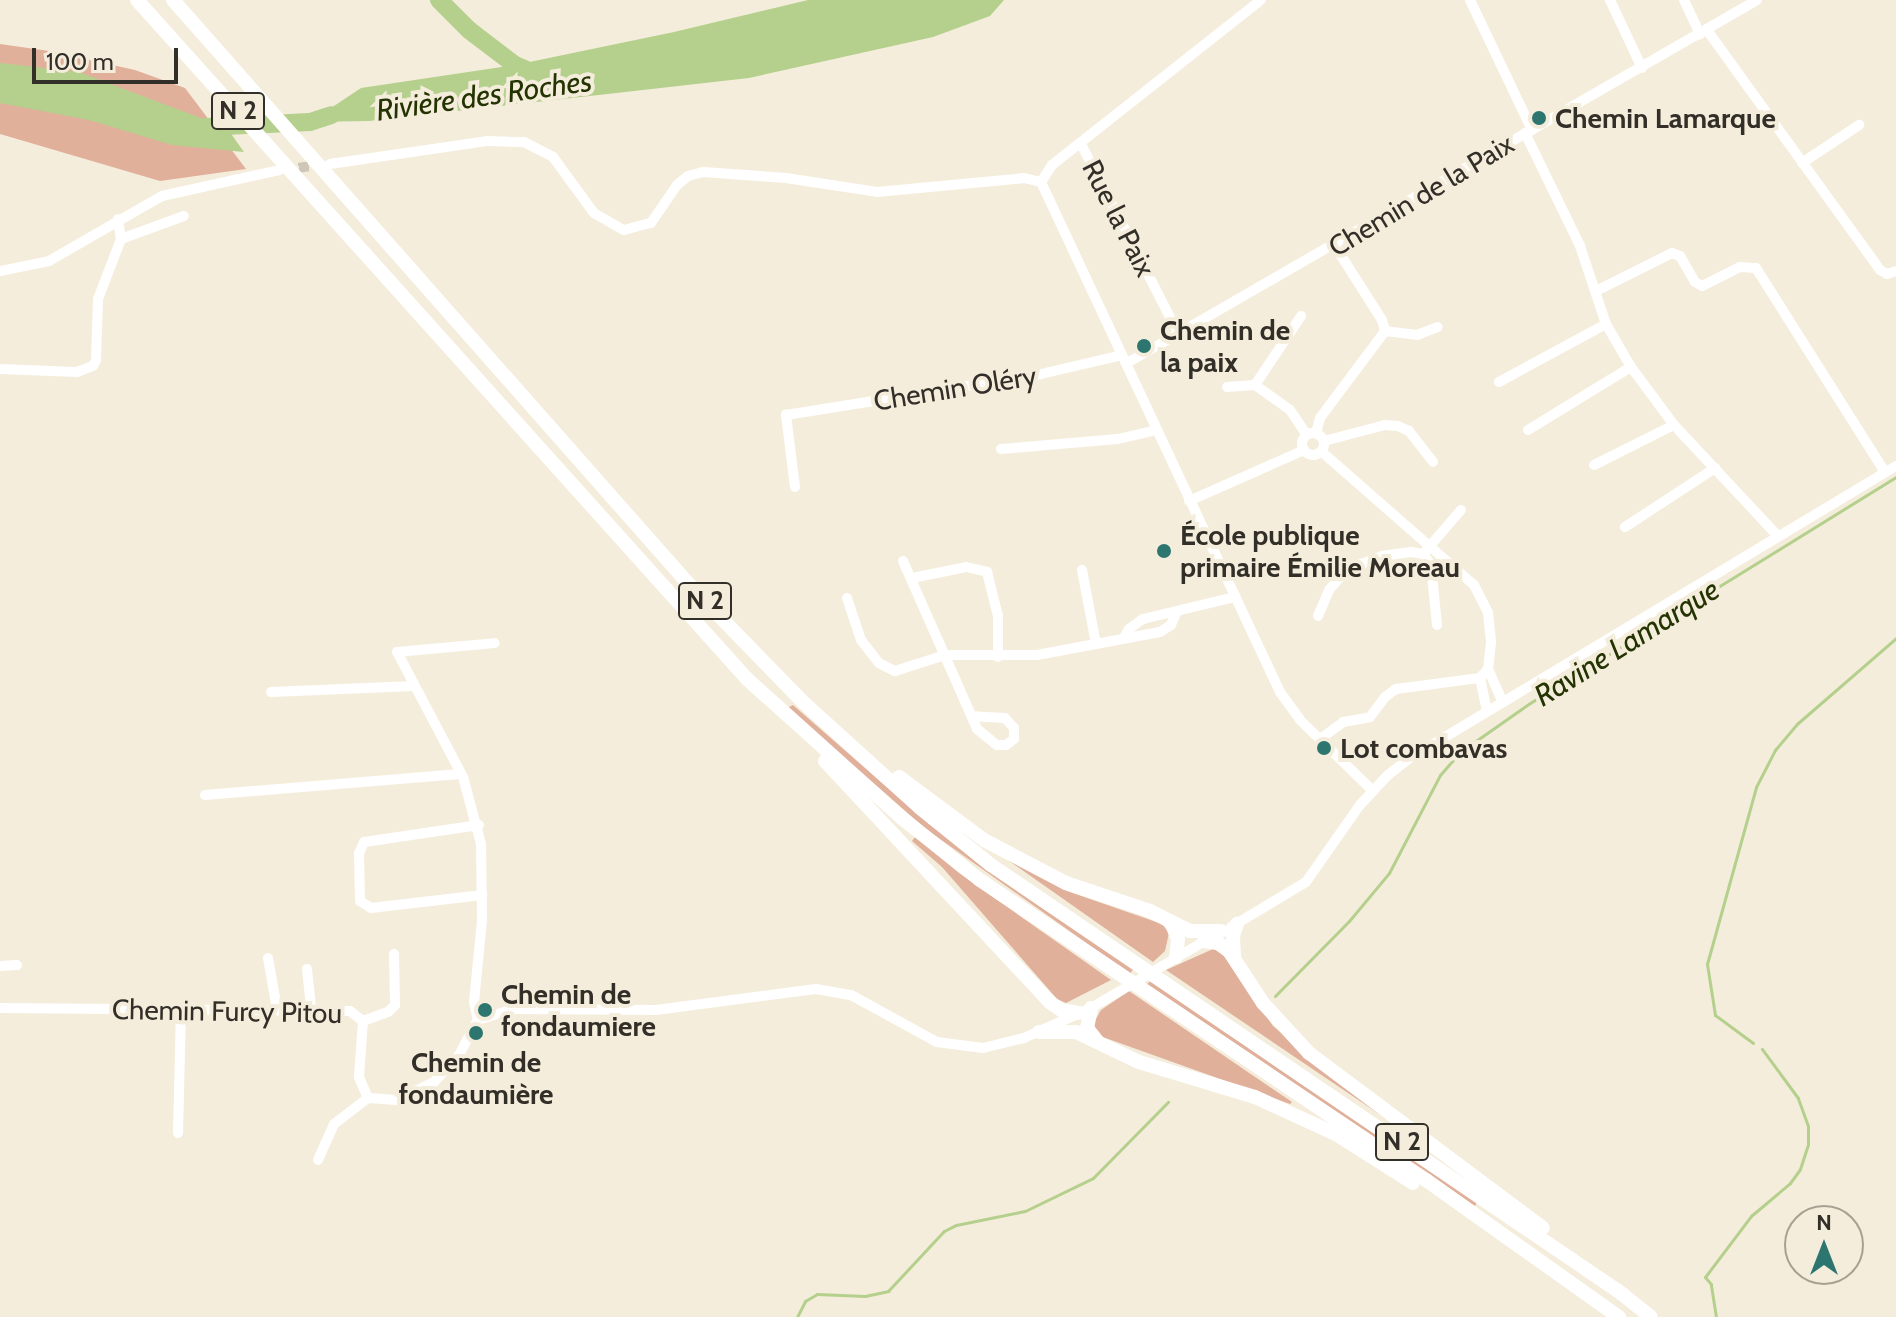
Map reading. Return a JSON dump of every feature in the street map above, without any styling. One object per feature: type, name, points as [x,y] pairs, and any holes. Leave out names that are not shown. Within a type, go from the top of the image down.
[{"type":"highway","name":"N 2","points":[[137,0],[747,679],[937,847],[1167,1008],[1426,1180],[1619,1317]]},
{"type":"highway","name":"N 2","points":[[173,0],[693,589],[804,703],[952,835],[1177,992],[1624,1295],[1651,1317]]},
{"type":"highway","points":[[747,679],[1056,1007],[1085,1011],[1089,1033],[1110,1050]]},
{"type":"highway","points":[[804,703],[984,840],[1066,883],[1200,933],[1221,931]]},
{"type":"highway","points":[[1170,921],[1178,939],[1176,957]]},
{"type":"highway","points":[[1234,956],[1233,936],[1237,924]]},
{"type":"highway","points":[[1204,941],[1218,943],[1234,956],[1263,1003],[1309,1053],[1519,1208],[1624,1295]]},
{"type":"highway","points":[[1043,994],[1048,1013],[1039,1032],[1067,1030],[1110,1050],[1255,1097],[1336,1134],[1536,1259]]},
{"type":"street","points":[[1041,182],[1052,165],[1261,0]]},
{"type":"street","points":[[1470,0],[1580,246],[1606,324],[1631,367],[1674,425],[1778,536]]},
{"type":"street","points":[[1610,0],[1642,68]]},
{"type":"street","points":[[1684,0],[1703,32],[1880,270],[1887,274],[1896,271]]},
{"type":"street","name":"Chemin de la Paix","points":[[1125,359],[1179,335],[1757,0]]},
{"type":"street","points":[[1802,163],[1859,125]]},
{"type":"street","points":[[330,164],[488,141],[524,142],[553,157],[594,213],[624,230],[651,223],[677,185],[688,176],[703,172],[786,178],[877,192],[1024,178],[1041,182]]},
{"type":"street","name":"Rue la Paix","points":[[1081,144],[1179,335]]},
{"type":"street","points":[[0,271],[49,261],[162,196],[279,170]]},
{"type":"street","points":[[1041,182],[1280,692],[1320,739],[1373,791]]},
{"type":"street","points":[[121,239],[184,216]]},
{"type":"street","points":[[0,369],[77,372],[93,366],[96,360],[98,299],[121,239],[118,219]]},
{"type":"street","points":[[1335,246],[1382,320],[1385,331]]},
{"type":"street","points":[[1596,291],[1672,253],[1680,256],[1695,282],[1702,286],[1740,267],[1756,268],[1885,472]]},
{"type":"street","points":[[1255,385],[1301,316]]},
{"type":"street","points":[[1499,382],[1606,324]]},
{"type":"street","points":[[1385,331],[1422,334],[1438,327]]},
{"type":"street","points":[[1385,331],[1320,418],[1317,440],[1316,456],[1304,450],[1302,445],[1317,440],[1385,425],[1398,426],[1409,431],[1433,462]]},
{"type":"street","name":"Chemin Oléry","points":[[795,487],[786,415],[1125,359]]},
{"type":"street","points":[[1528,430],[1631,367]]},
{"type":"street","points":[[1227,387],[1255,385],[1290,410],[1427,550],[1466,575],[1480,595],[1490,628],[1484,674],[1487,711]]},
{"type":"street","points":[[1594,465],[1674,425]]},
{"type":"street","points":[[1001,449],[1118,439],[1157,430]]},
{"type":"street","points":[[1189,501],[1304,450]]},
{"type":"street","points":[[478,1020],[514,1009],[656,1010],[816,989],[851,995],[948,1045],[995,1047],[1039,1032],[1085,1011],[1306,882],[1373,791],[1397,768],[1502,701],[1896,466]]},
{"type":"street","points":[[1625,527],[1715,468]]},
{"type":"street","points":[[1318,616],[1329,590],[1347,569],[1382,556],[1427,550],[1461,510]]},
{"type":"street","points":[[1427,550],[1437,625]]},
{"type":"street","points":[[903,561],[972,716]]},
{"type":"street","points":[[912,578],[966,567],[987,572],[998,616],[998,657]]},
{"type":"street","points":[[1082,570],[1096,644]]},
{"type":"street","points":[[847,598],[861,640],[887,669],[903,670],[945,655],[1037,655],[1124,638],[1135,623],[1235,597]]},
{"type":"street","points":[[318,1160],[329,1130],[368,1098],[397,1100],[434,1082],[459,1055],[478,1020],[474,1002],[482,895],[479,825],[460,774],[397,652],[495,643]]},
{"type":"street","points":[[1484,674],[1502,701]]},
{"type":"street","points":[[1320,739],[1343,722],[1370,717],[1385,697],[1396,689],[1484,674]]},
{"type":"street","points":[[271,692],[414,686]]},
{"type":"street","points":[[205,795],[460,774]]},
{"type":"street","points":[[479,825],[364,842],[359,853],[360,901],[371,908],[482,895]]},
{"type":"street","points":[[363,1021],[388,1012],[395,1005],[394,954]]},
{"type":"street","points":[[268,958],[277,1009]]},
{"type":"street","points":[[0,966],[17,965]]},
{"type":"street","points":[[307,969],[311,1008]]},
{"type":"street","name":"Chemin Furcy Pitou","points":[[0,1008],[311,1008],[350,1011],[363,1021],[359,1085],[368,1098]]},
{"type":"street","points":[[178,1133],[181,1008]]},
{"type":"shaded area","points":[[0,44],[135,70],[185,88],[246,169],[160,181],[0,134]]},
{"type":"shaded area","points":[[793,705],[929,824],[1134,968],[1130,974],[926,829],[787,708]]},
{"type":"shaded area","points":[[915,837],[959,873],[1111,980],[1066,1003],[1057,999],[942,867],[912,841]]},
{"type":"shaded area","points":[[1005,858],[1067,891],[1162,924],[1169,933],[1165,951],[1153,962]]},
{"type":"shaded area","points":[[1213,949],[1221,951],[1273,1026],[1388,1120],[1166,970]]},
{"type":"shaded area","points":[[1152,980],[1477,1202],[1475,1206],[1147,984]]},
{"type":"shaded area","points":[[1129,991],[1292,1102],[1290,1104],[1097,1035],[1092,1026],[1101,1010]]},
{"type":"water","points":[[808,0],[1004,0],[990,16],[933,37],[749,78],[369,121],[310,122],[361,88],[515,65]]},
{"type":"water","points":[[0,63],[79,72],[227,128],[244,152],[172,145],[89,120],[0,103]]},
{"type":"waterway","points":[[439,0],[469,30],[515,65],[538,75]]},
{"type":"waterway","name":"Rivière des Roches","points":[[206,127],[310,122],[331,115]]},
{"type":"waterway","name":"Ravine Lamarque","points":[[1275,996],[1349,921],[1389,873],[1440,775],[1460,752],[1530,703],[1896,477]]},
{"type":"waterway","points":[[1753,1043],[1715,1015],[1707,964],[1756,787],[1775,750],[1798,723],[1896,638]]},
{"type":"waterway","points":[[1716,1317],[1711,1284],[1705,1277],[1751,1216],[1790,1183],[1800,1169],[1808,1144],[1808,1126],[1798,1098],[1762,1049]]},
{"type":"waterway","name":"Ravine Lamarque","points":[[797,1317],[805,1301],[817,1294],[865,1296],[888,1291],[944,1231],[956,1225],[1025,1211],[1093,1178],[1168,1102]]},
{"type":"tunnel","points":[[284,170],[324,164]]},
{"type":"place","name":"Chemin Lamarque","points":[[1539,118]]},
{"type":"place","name":"Chemin de la paix","points":[[1144,346]]},
{"type":"place","name":"École publique primaire Émilie Moreau","points":[[1164,551]]},
{"type":"place","name":"Lot combavas","points":[[1324,748]]},
{"type":"place","name":"Chemin de fondaumiere","points":[[485,1010]]},
{"type":"place","name":"Chemin de fondaumière","points":[[476,1033]]}]
